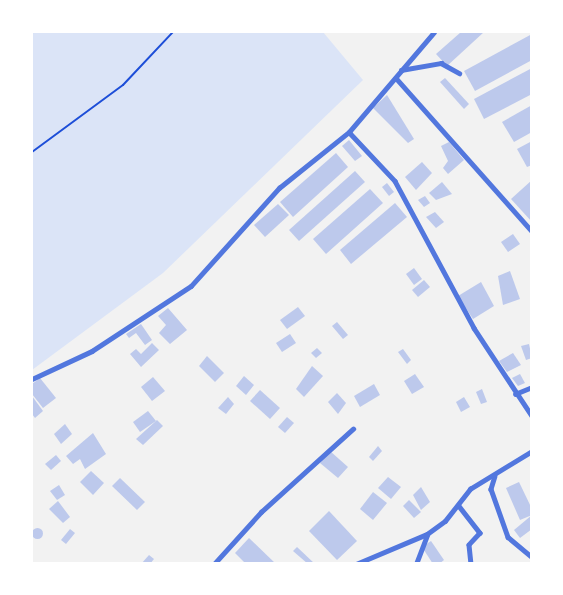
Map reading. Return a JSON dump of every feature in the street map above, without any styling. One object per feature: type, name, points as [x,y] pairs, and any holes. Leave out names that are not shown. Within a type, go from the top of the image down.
[{"type":"street","points":[[32,379],[92,351],[191,286],[279,188],[349,132],[435,32]]},
{"type":"street","points":[[401,70],[441,63],[459,73]]},
{"type":"street","points":[[396,78],[531,231]]},
{"type":"street","points":[[349,132],[395,181],[515,394],[531,416]]},
{"type":"street","points":[[515,394],[531,387]]},
{"type":"street","points":[[214,564],[261,512],[353,429]]},
{"type":"street","points":[[356,564],[427,534],[459,506],[470,489],[531,451]]},
{"type":"street","points":[[495,475],[491,489],[508,537],[531,557]]},
{"type":"street","points":[[459,506],[480,533],[469,545],[471,564]]},
{"type":"street","points":[[416,564],[427,534]]},
{"type":"path","points":[[32,152],[123,85],[173,32]]},
{"type":"shaded area","points":[[32,32],[323,32],[363,80],[163,273],[32,370]]},
{"type":"building","points":[[461,32],[484,32],[447,66],[436,54]]},
{"type":"building","points":[[532,34],[532,60],[475,91],[464,71]]},
{"type":"building","points":[[532,68],[532,94],[484,119],[474,99]]},
{"type":"building","points":[[445,78],[469,104],[464,109],[440,82]]},
{"type":"building","points":[[387,95],[414,139],[408,143],[373,108]]},
{"type":"building","points":[[532,105],[532,132],[514,142],[502,122]]},
{"type":"building","points":[[349,140],[362,156],[355,161],[342,146]]},
{"type":"building","points":[[532,141],[532,165],[527,167],[517,149]]},
{"type":"building","points":[[449,142],[464,160],[448,174],[443,168],[448,161],[441,146]]},
{"type":"building","points":[[336,153],[348,167],[293,217],[280,202]]},
{"type":"building","points":[[422,162],[432,173],[416,190],[405,177]]},
{"type":"building","points":[[355,171],[365,182],[299,241],[289,230]]},
{"type":"building","points":[[532,180],[532,222],[511,199]]},
{"type":"building","points":[[442,182],[452,194],[436,200],[429,193]]},
{"type":"building","points":[[387,183],[394,192],[389,196],[382,187]]},
{"type":"building","points":[[370,189],[383,203],[326,254],[313,239]]},
{"type":"building","points":[[425,196],[430,203],[424,207],[418,200]]},
{"type":"building","points":[[395,203],[407,217],[351,264],[340,250]]},
{"type":"building","points":[[278,204],[289,215],[265,237],[254,225]]},
{"type":"building","points":[[435,212],[444,222],[436,228],[426,217]]},
{"type":"building","points":[[513,234],[520,244],[508,252],[501,242]]},
{"type":"building","points":[[414,268],[422,279],[414,285],[406,274]]},
{"type":"building","points":[[510,271],[520,299],[503,305],[498,276]]},
{"type":"building","points":[[424,280],[430,287],[418,297],[412,290]]},
{"type":"building","points":[[481,282],[494,306],[473,319],[458,296]]},
{"type":"building","points":[[298,307],[305,316],[287,329],[280,320]]},
{"type":"building","points":[[168,308],[187,330],[170,344],[159,333],[166,325],[158,316]]},
{"type":"building","points":[[337,322],[348,335],[343,339],[332,326]]},
{"type":"building","points":[[141,324],[152,340],[145,345],[136,333],[129,338],[126,334]]},
{"type":"building","points":[[290,334],[296,343],[282,352],[276,343]]},
{"type":"building","points":[[152,343],[159,350],[141,367],[130,354],[136,349],[141,354]]},
{"type":"building","points":[[529,344],[532,358],[526,360],[521,346]]},
{"type":"building","points":[[317,348],[322,353],[316,358],[311,353]]},
{"type":"building","points":[[403,349],[411,360],[407,364],[398,352]]},
{"type":"building","points":[[513,353],[521,365],[507,372],[499,361]]},
{"type":"building","points":[[207,356],[224,373],[215,382],[199,366]]},
{"type":"building","points":[[312,366],[323,376],[304,397],[296,389]]},
{"type":"building","points":[[415,374],[424,387],[412,394],[404,381]]},
{"type":"building","points":[[520,374],[525,383],[518,386],[512,378]]},
{"type":"building","points":[[244,376],[254,385],[246,395],[236,386]]},
{"type":"building","points":[[153,377],[165,391],[152,401],[141,387]]},
{"type":"building","points":[[40,378],[56,398],[43,408],[32,394],[32,384]]},
{"type":"building","points":[[374,384],[380,395],[360,407],[354,396]]},
{"type":"building","points":[[482,389],[487,402],[481,404],[476,392]]},
{"type":"building","points":[[260,390],[280,408],[270,419],[250,401]]},
{"type":"building","points":[[337,393],[346,403],[338,414],[328,402]]},
{"type":"building","points":[[32,396],[43,411],[35,418],[32,414]]},
{"type":"building","points":[[228,397],[234,404],[226,414],[218,408]]},
{"type":"building","points":[[464,397],[470,407],[461,412],[456,402]]},
{"type":"building","points":[[148,411],[156,421],[140,432],[133,422]]},
{"type":"building","points":[[287,417],[294,423],[285,433],[278,427]]},
{"type":"building","points":[[157,420],[163,426],[143,445],[136,439]]},
{"type":"building","points":[[65,424],[72,434],[61,444],[54,434]]},
{"type":"building","points":[[93,433],[106,454],[85,469],[80,459],[73,464],[66,456]]},
{"type":"building","points":[[378,446],[382,451],[373,461],[369,457]]},
{"type":"building","points":[[330,451],[348,467],[338,478],[320,463]]},
{"type":"building","points":[[56,455],[61,461],[51,470],[45,464]]},
{"type":"building","points":[[91,471],[104,483],[93,495],[80,482]]},
{"type":"building","points":[[388,477],[401,487],[391,499],[378,488]]},
{"type":"building","points":[[120,478],[145,502],[137,510],[112,486]]},
{"type":"building","points":[[519,482],[532,509],[532,515],[520,520],[506,488]]},
{"type":"building","points":[[59,485],[65,495],[57,500],[50,491]]},
{"type":"building","points":[[421,487],[430,502],[421,510],[413,495]]},
{"type":"building","points":[[373,492],[387,503],[373,520],[360,509]]},
{"type":"building","points":[[409,500],[421,512],[414,518],[403,506]]},
{"type":"building","points":[[58,501],[70,517],[63,523],[49,509]]},
{"type":"building","points":[[329,511],[357,541],[337,560],[309,531]]},
{"type":"building","points":[[532,515],[532,529],[520,538],[514,530]]},
{"type":"building","points":[[37,527],[43,533],[37,539],[31,533]]},
{"type":"building","points":[[70,529],[75,533],[66,544],[61,540]]},
{"type":"building","points":[[249,538],[276,564],[246,564],[235,553]]},
{"type":"building","points":[[431,541],[444,560],[439,564],[433,564],[422,547]]},
{"type":"building","points":[[297,547],[315,564],[308,564],[293,551]]},
{"type":"building","points":[[149,555],[154,559],[150,564],[141,564]]}]
